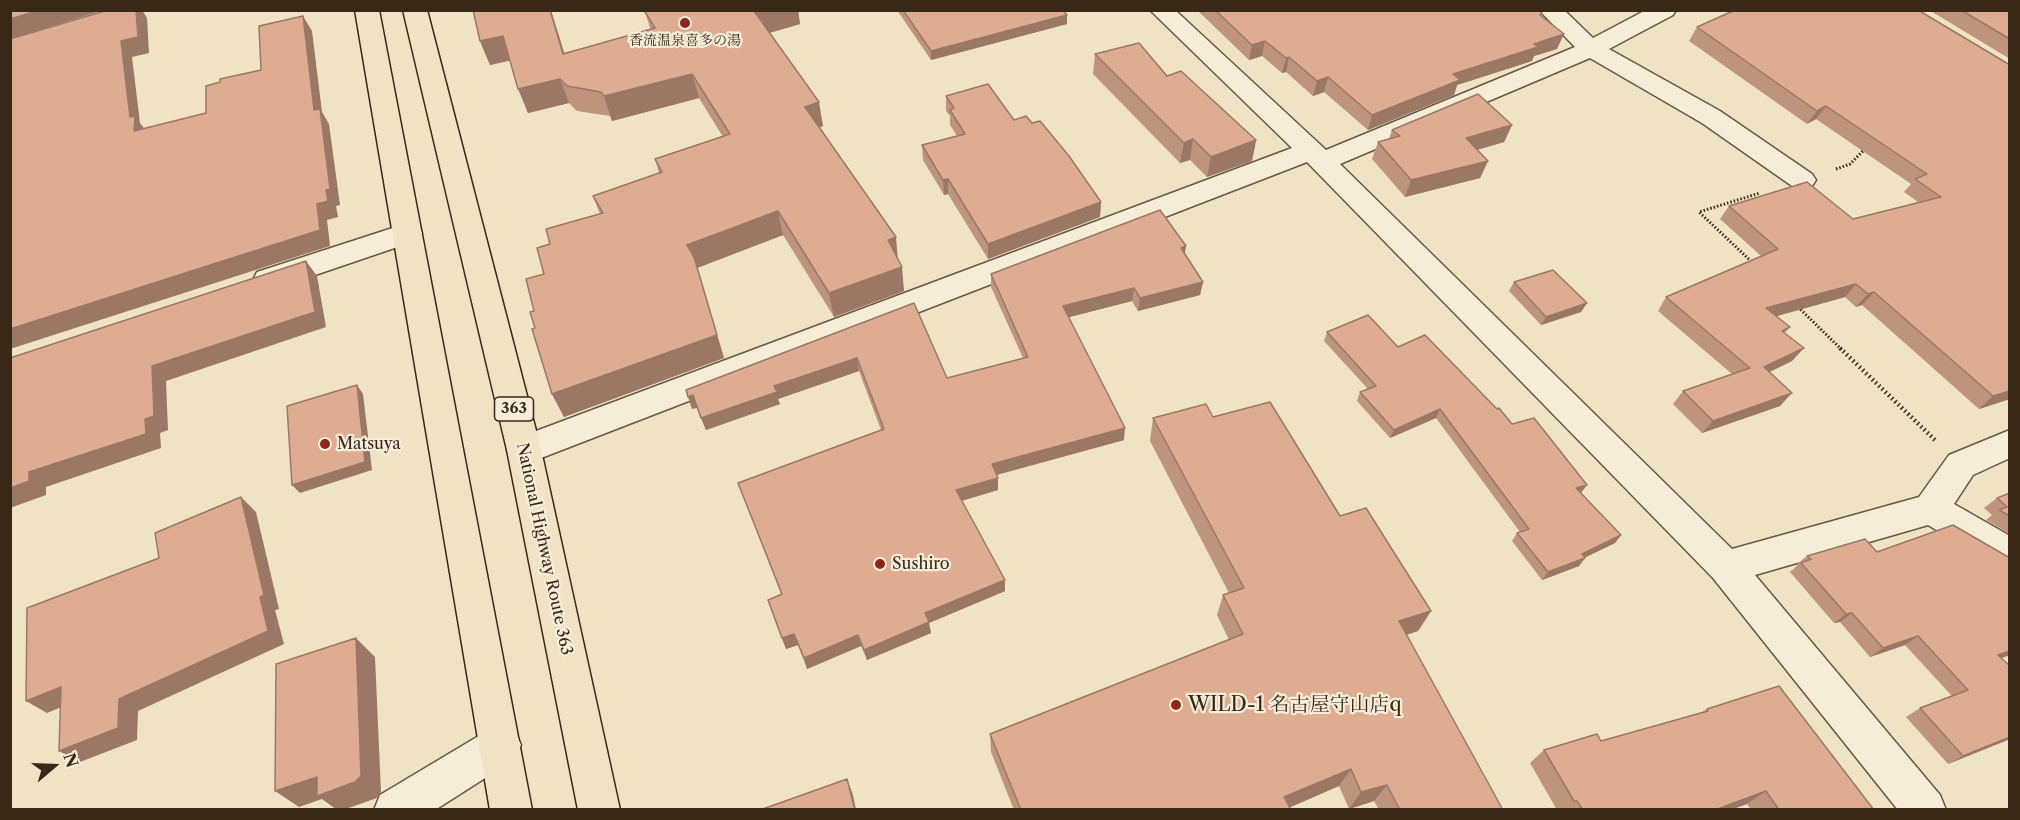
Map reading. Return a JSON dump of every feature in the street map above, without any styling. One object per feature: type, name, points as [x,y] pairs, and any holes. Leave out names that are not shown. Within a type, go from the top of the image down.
[{"type":"highway","points":[[367,10],[511,810]]},
{"type":"highway","name":"National Highway Route 363","points":[[415,10],[524,450],[600,810]]},
{"type":"street","points":[[1161,10],[1316,157],[1726,567],[1925,810]]},
{"type":"street","points":[[1550,10],[1591,49],[1711,117],[1802,180]]},
{"type":"street","points":[[524,450],[1316,157],[1591,49],[1665,10]]},
{"type":"street","points":[[246,287],[408,233]]},
{"type":"street","points":[[1726,567],[1931,509],[1961,465],[2010,443]]},
{"type":"street","points":[[1931,509],[2010,555]]},
{"type":"street","points":[[395,810],[501,745]]},
{"type":"path","points":[[1758,269],[1699,212],[1850,164],[1874,141]]},
{"type":"path","points":[[1792,302],[1961,465]]},
{"type":"building","points":[[10,10],[40,10],[10,19]]},
{"type":"building","points":[[108,10],[136,10],[138,37],[121,41],[130,117],[135,116],[134,131],[206,113],[206,86],[220,82],[220,79],[261,70],[259,26],[303,16],[314,110],[320,109],[330,189],[326,190],[328,201],[317,204],[320,230],[10,329],[10,39]]},
{"type":"building","points":[[473,10],[550,10],[563,54],[655,28],[645,12],[650,10],[758,10],[754,11],[819,102],[805,107],[896,237],[888,240],[902,267],[829,293],[778,211],[687,245],[694,257],[717,335],[552,394],[532,329],[535,328],[530,312],[534,311],[526,279],[544,274],[537,248],[550,244],[546,229],[603,213],[593,196],[662,172],[655,159],[730,134],[692,74],[604,96],[601,92],[567,86],[560,79],[518,89],[503,36],[480,41]]},
{"type":"building","points":[[903,10],[1063,10],[1067,15],[931,51]]},
{"type":"building","points":[[1215,10],[1543,10],[1540,15],[1564,34],[1534,44],[1538,47],[1453,74],[1460,80],[1372,115],[1328,77],[1317,81],[1289,57],[1286,58],[1265,41],[1252,45]]},
{"type":"building","points":[[1735,10],[1918,10],[2010,65],[2010,391],[1993,396],[1874,292],[1868,294],[1856,284],[1766,308],[1790,327],[1782,331],[1804,348],[1764,367],[1792,393],[1713,421],[1683,391],[1750,368],[1666,297],[1778,249],[1729,206],[1807,182],[1853,219],[1941,197],[1915,179],[1927,174],[1826,106],[1817,111],[1697,27]]},
{"type":"building","points":[[1961,10],[2010,10],[2010,39]]},
{"type":"building","points":[[1139,43],[1167,76],[1181,71],[1256,140],[1211,157],[1193,139],[1184,143],[1095,54]]},
{"type":"building","points":[[988,84],[1014,120],[1026,116],[1032,123],[1040,121],[1069,156],[1101,202],[988,244],[948,179],[943,180],[922,145],[965,134],[950,110],[954,108],[946,96]]},
{"type":"building","points":[[1478,94],[1512,125],[1466,138],[1488,161],[1411,180],[1378,142],[1400,136],[1392,130]]},
{"type":"building","points":[[1160,210],[1186,246],[1181,248],[1203,282],[1140,298],[1134,288],[1063,306],[1125,428],[992,464],[998,478],[956,490],[1005,580],[925,613],[929,622],[864,650],[858,635],[804,658],[794,634],[782,638],[768,600],[782,594],[738,483],[884,429],[857,358],[774,386],[777,392],[701,418],[693,395],[688,397],[686,390],[914,303],[947,378],[1028,357],[991,274]]},
{"type":"building","points":[[306,261],[315,312],[152,366],[154,416],[145,419],[146,434],[29,472],[29,481],[10,488],[10,358]]},
{"type":"building","points":[[1553,270],[1587,303],[1546,317],[1514,282]]},
{"type":"building","points":[[1368,315],[1398,347],[1425,335],[1497,409],[1499,408],[1512,424],[1534,418],[1587,485],[1576,488],[1621,535],[1582,554],[1585,558],[1548,572],[1517,533],[1529,529],[1440,409],[1394,430],[1360,392],[1376,386],[1327,332]]},
{"type":"building","points":[[357,385],[365,462],[292,485],[287,406]]},
{"type":"building","points":[[1270,402],[1340,516],[1366,508],[1431,611],[1399,621],[1503,810],[1400,810],[1387,785],[1361,792],[1351,769],[1284,797],[1291,810],[1021,810],[990,734],[1243,634],[1223,595],[1244,588],[1153,418],[1206,404],[1213,417]]},
{"type":"building","points":[[2010,493],[2010,516],[1999,510],[2007,507],[1997,498]]},
{"type":"building","points":[[241,497],[264,595],[260,597],[268,631],[119,699],[118,728],[59,751],[61,687],[26,701],[27,608],[159,558],[155,533]]},
{"type":"building","points":[[1953,525],[2010,558],[2010,651],[1998,655],[2010,666],[2010,737],[1963,756],[1920,708],[1968,690],[1918,636],[1883,648],[1852,613],[1846,614],[1801,563],[1811,559],[1807,556],[1865,539],[1877,552]]},
{"type":"building","points":[[356,638],[361,776],[355,782],[317,796],[317,777],[275,791],[276,664]]},
{"type":"building","points":[[1779,686],[1874,810],[1779,810],[1766,791],[1715,810],[1583,810],[1577,801],[1574,801],[1544,750],[1597,734],[1601,741],[1708,711],[1707,709]]},
{"type":"building","points":[[847,779],[855,810],[760,810]]},
{"type":"place","name":"香流温泉喜多の湯","points":[[685,23]]},
{"type":"place","name":"Matsuya","points":[[325,444]]},
{"type":"place","name":"Sushiro","points":[[880,564]]},
{"type":"place","name":"WILD-1 名古屋守山店q","points":[[1176,705]]}]
